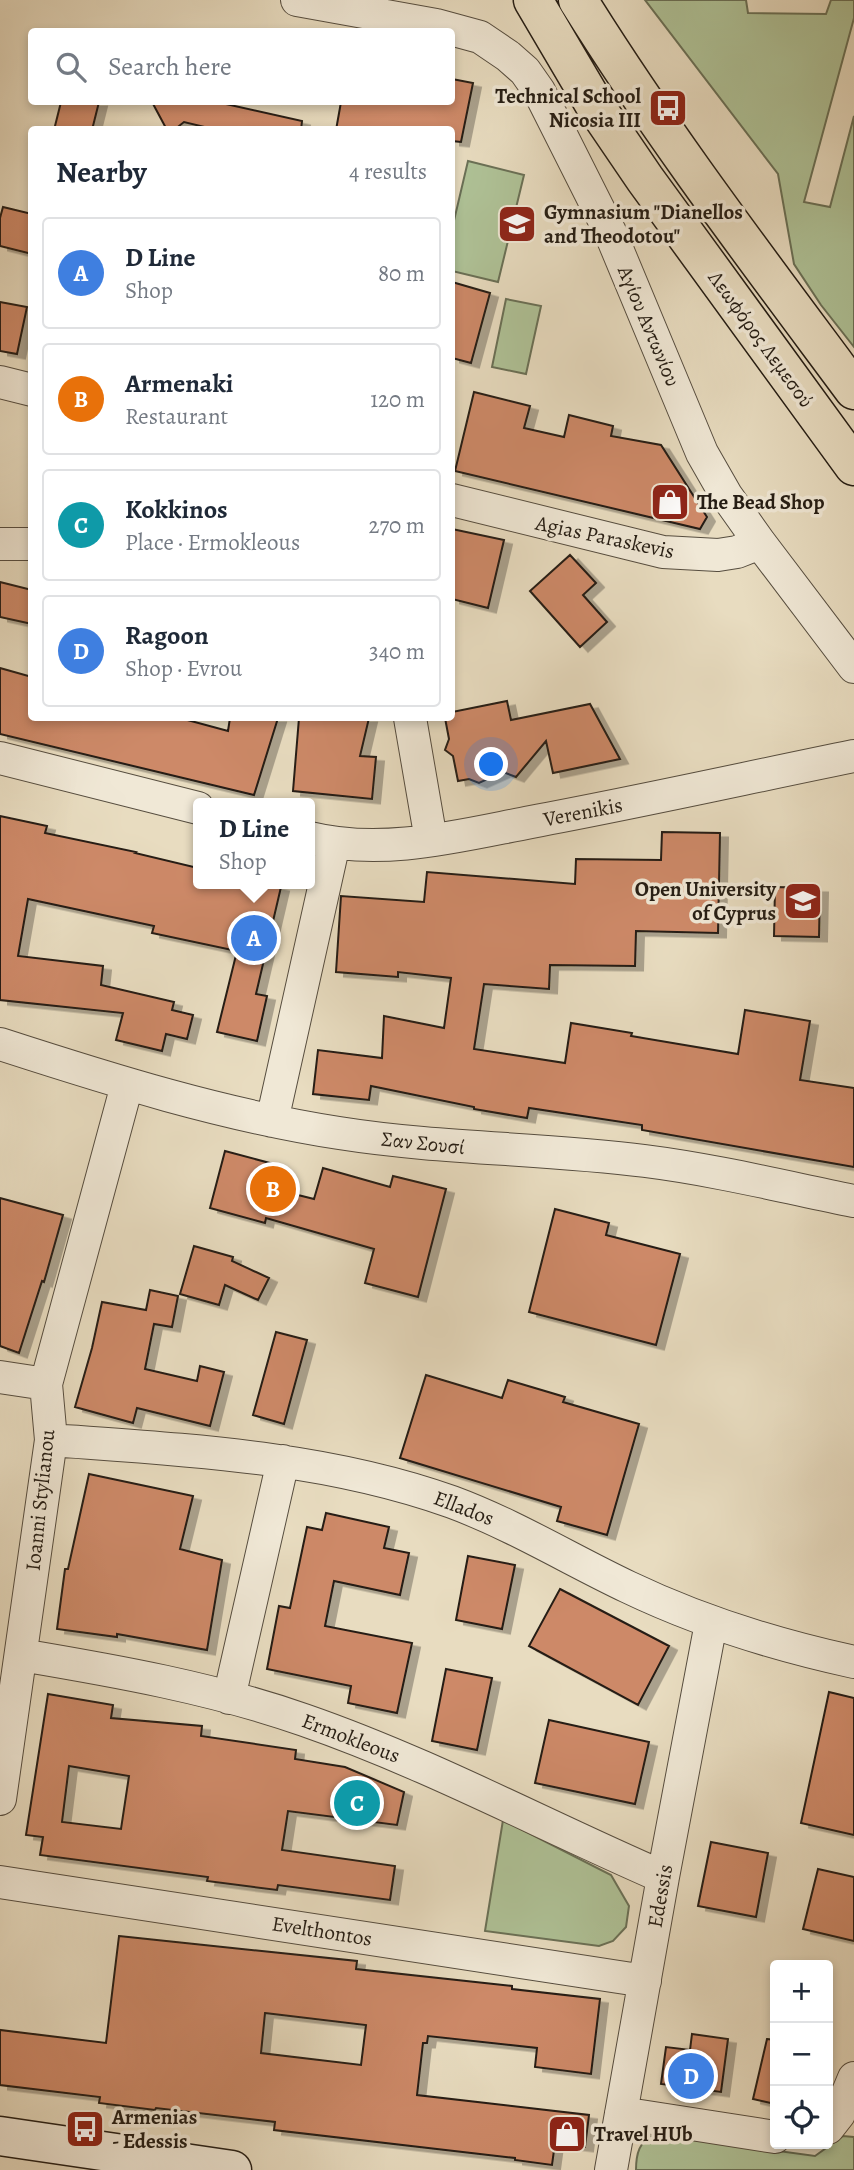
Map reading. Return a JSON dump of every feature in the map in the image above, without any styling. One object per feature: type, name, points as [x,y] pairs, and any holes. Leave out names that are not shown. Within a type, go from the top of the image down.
[{"type":"main road","name":"Λεωφόρος Λεμεσού","points":[[533,0],[560,49],[631,158],[854,466]]},
{"type":"main road","name":"Λεωφόρος Λεμεσού","points":[[578,0],[669,136],[854,390]]},
{"type":"main road","points":[[0,2136],[232,2170]]},
{"type":"street","name":"Αγίου Αντωνίου","points":[[297,0],[447,28]]},
{"type":"street","name":"Αγίου Αντωνίου","points":[[455,30],[480,37],[508,56],[525,71],[539,91],[610,232],[702,453],[726,495],[760,543],[854,667]]},
{"type":"street","points":[[0,382],[28,389]]},
{"type":"street","name":"Agias Paraskevis","points":[[455,501],[663,552],[718,555],[737,552],[760,543]]},
{"type":"street","points":[[0,544],[28,544]]},
{"type":"street","points":[[411,721],[431,840]]},
{"type":"street","name":"Verenikis","points":[[322,841],[382,846],[431,840],[580,813],[854,756]]},
{"type":"street","points":[[0,758],[193,807]]},
{"type":"street","points":[[315,880],[322,841]]},
{"type":"street","points":[[272,1121],[313,889]]},
{"type":"street","name":"Σαν Σουσί","points":[[0,1044],[127,1085],[272,1121],[339,1133],[457,1147],[645,1161],[854,1201]]},
{"type":"street","name":"Ioanni Stylianou","points":[[0,1799],[51,1440],[46,1384],[127,1085]]},
{"type":"street","points":[[0,1377],[46,1384]]},
{"type":"street","name":"Ellados","points":[[51,1440],[186,1449],[283,1461],[348,1472],[405,1487],[509,1525],[628,1587],[712,1623],[789,1648],[854,1662]]},
{"type":"street","points":[[229,1698],[283,1461]]},
{"type":"street","name":"Edessis","points":[[611,2170],[712,1623]]},
{"type":"street","name":"Ermokleous","points":[[21,1655],[117,1671],[302,1719],[395,1754],[663,1877]]},
{"type":"street","name":"Evelthontos","points":[[0,1882],[645,1981]]},
{"type":"street","points":[[833,2122],[854,2078]]},
{"type":"street","points":[[621,2113],[770,2136]]},
{"type":"green space","points":[[645,0],[746,0],[748,13],[826,14],[831,0],[854,0],[854,18],[804,202],[830,207],[854,116],[854,347],[821,305],[794,264],[778,174]]},
{"type":"green space","points":[[468,161],[524,175],[498,282],[455,272],[455,216]]},
{"type":"green space","points":[[506,299],[541,306],[526,374],[492,367]]},
{"type":"green space","points":[[503,1820],[611,1875],[629,1906],[626,1927],[613,1941],[599,1946],[485,1931]]},
{"type":"green space","points":[[655,2134],[815,2156],[825,2149],[833,2149],[833,2143],[843,2136],[854,2137],[854,2170],[636,2170],[640,2149],[645,2140]]},
{"type":"building","points":[[455,80],[473,83],[461,142],[455,141],[455,126],[337,126],[340,105],[455,105]]},
{"type":"building","points":[[60,105],[98,105],[93,126],[55,126]]},
{"type":"building","points":[[154,105],[230,105],[302,121],[301,126],[200,126],[184,122],[179,126],[165,126]]},
{"type":"building","points":[[3,207],[28,213],[28,253],[0,246],[0,218]]},
{"type":"building","points":[[455,283],[490,293],[471,363],[455,359]]},
{"type":"building","points":[[0,302],[27,307],[17,354],[0,351]]},
{"type":"building","points":[[474,392],[530,406],[524,428],[564,437],[569,415],[613,426],[611,436],[661,445],[707,517],[700,529],[455,471]]},
{"type":"building","points":[[455,530],[504,540],[488,608],[455,600]]},
{"type":"building","points":[[570,555],[596,583],[583,595],[607,622],[580,647],[530,591]]},
{"type":"building","points":[[0,582],[28,589],[28,623],[0,617]]},
{"type":"building","points":[[0,668],[28,676],[28,721],[191,721],[228,731],[230,721],[277,721],[254,795],[0,734]]},
{"type":"building","points":[[507,701],[511,720],[590,704],[620,759],[553,773],[546,741],[516,777],[503,772],[479,783],[469,779],[458,781],[453,756],[445,750],[449,739],[446,721],[455,721],[455,711]]},
{"type":"building","points":[[299,721],[368,721],[360,756],[376,757],[372,799],[293,791]]},
{"type":"building","points":[[0,816],[47,826],[45,833],[193,867],[193,889],[281,889],[256,994],[267,996],[257,1041],[217,1032],[237,951],[152,933],[154,926],[28,899],[18,956],[103,966],[101,985],[174,1002],[172,1010],[193,1015],[187,1039],[166,1034],[162,1051],[116,1040],[123,1013],[0,1000]]},
{"type":"building","points":[[662,832],[720,833],[718,933],[636,931],[635,966],[550,965],[549,989],[484,984],[474,1049],[565,1063],[571,1023],[738,1054],[745,1010],[810,1021],[800,1080],[854,1088],[854,1167],[642,1130],[642,1125],[529,1108],[527,1118],[371,1086],[369,1100],[313,1094],[318,1050],[382,1058],[384,1016],[444,1028],[451,978],[398,972],[398,977],[336,972],[341,896],[424,902],[427,872],[575,884],[576,859],[661,860]]},
{"type":"building","points":[[775,887],[820,888],[819,937],[774,936]]},
{"type":"building","points":[[225,1151],[281,1166],[274,1189],[314,1199],[323,1168],[390,1187],[393,1176],[446,1189],[418,1297],[365,1283],[374,1249],[266,1218],[265,1223],[210,1208]]},
{"type":"building","points":[[0,1198],[63,1215],[44,1282],[42,1281],[19,1353],[0,1346]]},
{"type":"building","points":[[555,1209],[609,1223],[606,1235],[680,1254],[656,1345],[529,1312]]},
{"type":"building","points":[[194,1246],[233,1257],[232,1261],[269,1278],[258,1300],[225,1285],[219,1305],[180,1294]]},
{"type":"building","points":[[150,1290],[178,1296],[172,1327],[154,1324],[145,1369],[197,1381],[200,1366],[224,1372],[210,1426],[137,1408],[133,1423],[75,1407],[102,1302],[146,1310]]},
{"type":"building","points":[[276,1332],[307,1340],[284,1424],[253,1415]]},
{"type":"building","points":[[426,1375],[502,1398],[508,1380],[565,1397],[563,1402],[639,1424],[607,1535],[557,1521],[561,1507],[400,1458]]},
{"type":"building","points":[[89,1474],[193,1496],[180,1549],[222,1560],[207,1650],[117,1634],[117,1637],[57,1629],[65,1569],[68,1569]]},
{"type":"building","points":[[326,1513],[389,1527],[384,1548],[409,1553],[400,1595],[334,1581],[325,1626],[412,1643],[397,1713],[348,1703],[351,1686],[267,1669],[279,1606],[290,1608],[307,1527],[322,1530]]},
{"type":"building","points":[[468,1556],[515,1565],[502,1629],[456,1620]]},
{"type":"building","points":[[560,1589],[669,1646],[638,1705],[529,1646]]},
{"type":"building","points":[[446,1669],[492,1678],[477,1750],[432,1741]]},
{"type":"building","points":[[829,1692],[854,1698],[854,1835],[801,1823]]},
{"type":"building","points":[[48,1694],[113,1705],[111,1718],[202,1726],[201,1736],[296,1750],[295,1759],[345,1767],[404,1792],[397,1825],[288,1811],[282,1850],[395,1866],[390,1900],[278,1885],[277,1890],[207,1881],[208,1877],[40,1855],[43,1837],[26,1835]],"holes":[[[69,1766],[129,1776],[121,1829],[62,1822]]]},
{"type":"building","points":[[549,1720],[649,1742],[635,1804],[535,1783]]},
{"type":"building","points":[[711,1842],[768,1853],[756,1917],[698,1906]]},
{"type":"building","points":[[818,1869],[854,1877],[854,1941],[803,1929]]},
{"type":"building","points":[[119,1936],[357,1961],[356,1969],[512,1986],[512,1989],[600,1999],[591,2074],[535,2067],[537,2048],[428,2036],[427,2043],[423,2043],[417,2095],[589,2115],[585,2147],[555,2143],[552,2165],[515,2158],[274,2130],[275,2122],[99,2103],[100,2097],[0,2085],[0,2030],[106,2043]],"holes":[[[265,2013],[366,2025],[361,2065],[261,2053]]]},
{"type":"building","points":[[692,2034],[728,2039],[721,2092],[661,2084],[666,2047],[690,2050]]},
{"type":"building","points":[[767,2039],[770,2039],[770,2103],[753,2099]]},
{"type":"place","name":"Technical School Nicosia III","points":[[668,108]]},
{"type":"place","name":"Gymnasium \"Dianellos and Theodotou\"","points":[[517,224]]},
{"type":"place","name":"The Bead Shop","points":[[670,502]]},
{"type":"place","name":"Open University of Cyprus","points":[[803,901]]},
{"type":"place","name":"D Line","points":[[254,938]]},
{"type":"place","name":"Armenaki","points":[[273,1189]]},
{"type":"place","name":"Kokkinos","points":[[357,1803]]},
{"type":"place","name":"Ragoon","points":[[691,2076]]},
{"type":"place","name":"Armenias - Edessis","points":[[85,2129]]},
{"type":"place","name":"Travel HUb","points":[[567,2134]]}]
